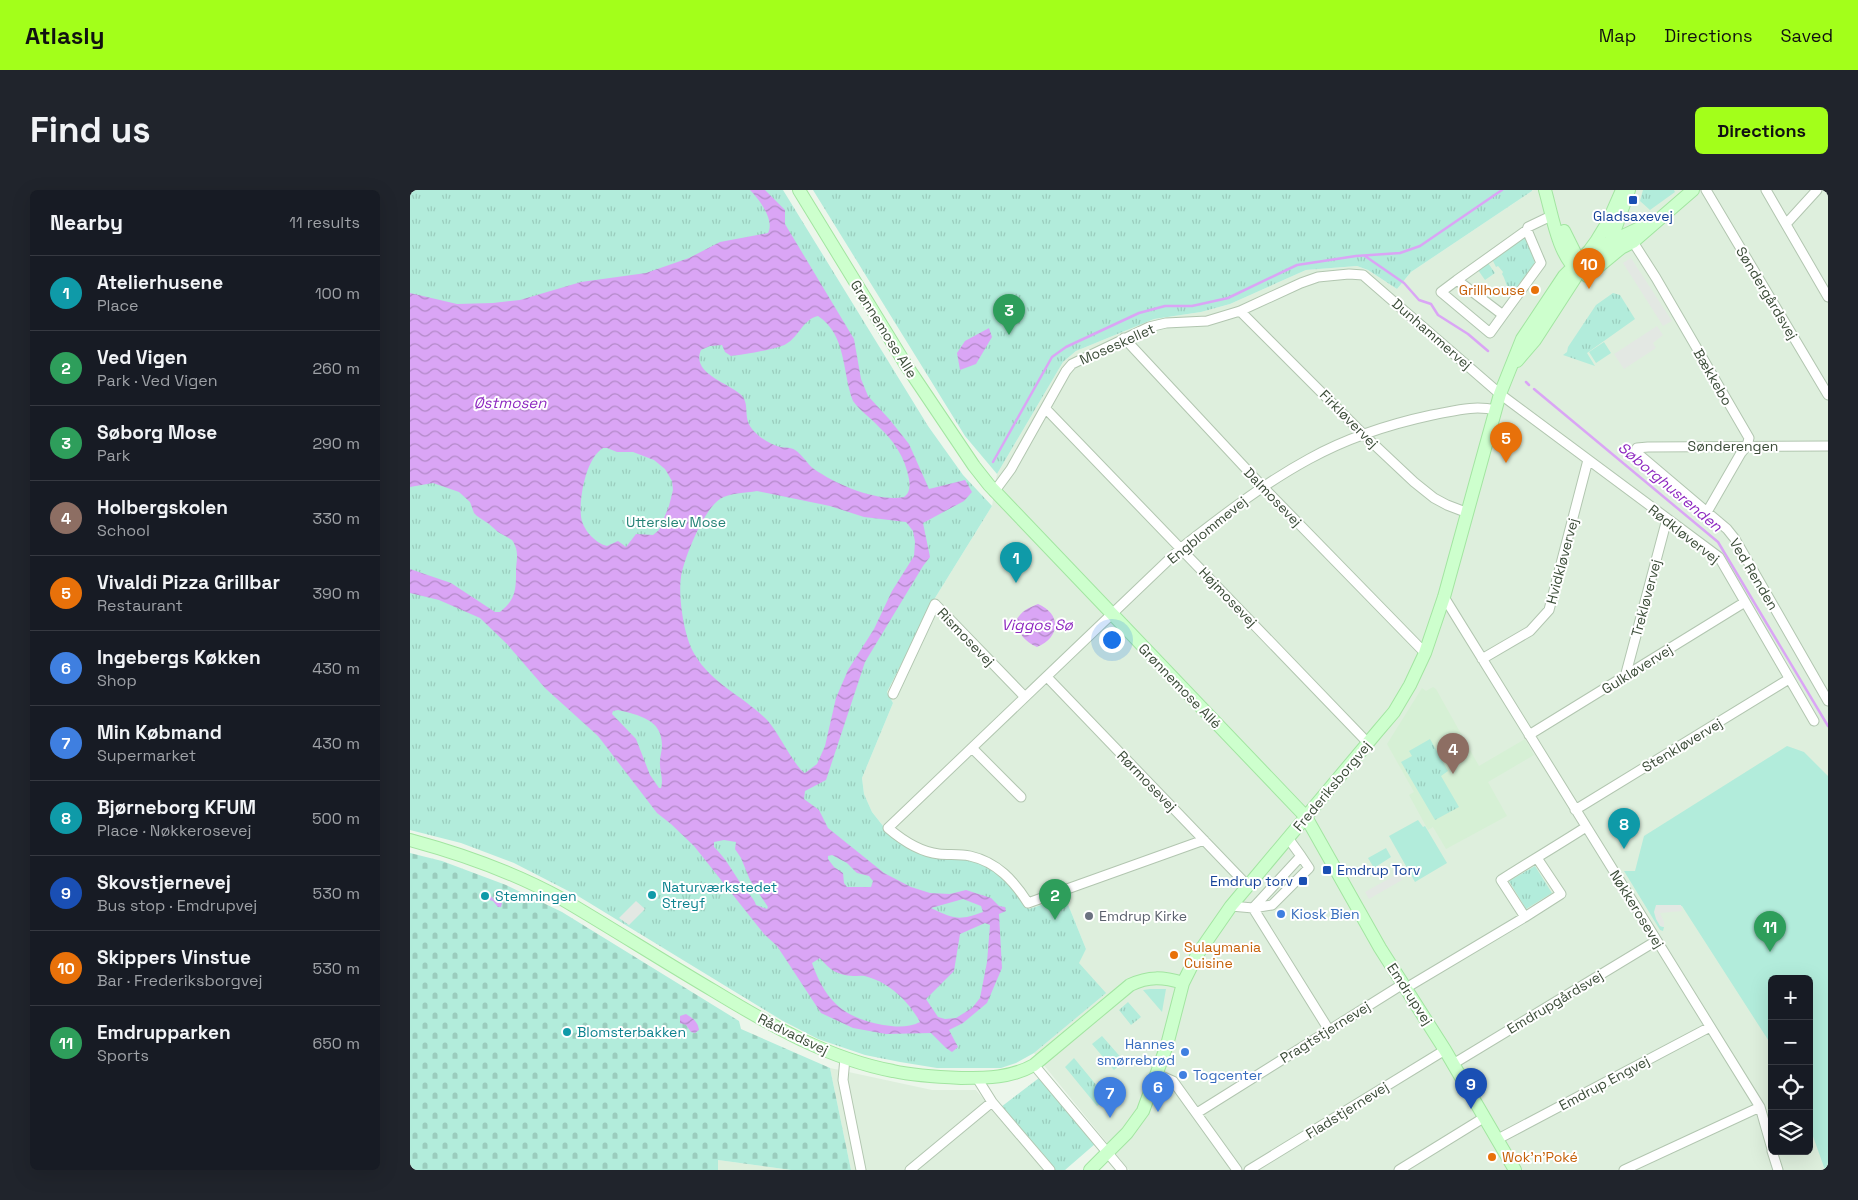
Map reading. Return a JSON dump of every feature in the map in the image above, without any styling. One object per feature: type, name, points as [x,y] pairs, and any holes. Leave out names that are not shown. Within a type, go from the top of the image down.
[{"type":"street","name":"Grønnemose Alle","points":[[799,190],[906,365],[974,466]]},
{"type":"street","name":"Frederiksborgvej","points":[[1592,254],[1622,190]]},
{"type":"street","points":[[1622,244],[1629,190]]},
{"type":"street","points":[[1622,244],[1660,218],[1693,190]]},
{"type":"street","name":"Søndergårdsvej","points":[[1706,190],[1828,395]]},
{"type":"street","points":[[1766,190],[1827,294]]},
{"type":"street","points":[[1786,224],[1817,190]]},
{"type":"street","points":[[1547,195],[1551,216],[1566,257],[1579,266]]},
{"type":"street","points":[[1547,195],[1579,266]]},
{"type":"street","points":[[1527,230],[1541,263],[1490,333],[1441,292],[1527,230],[1528,227],[1551,216]]},
{"type":"street","points":[[1622,244],[1637,230],[1660,218]]},
{"type":"street","points":[[1622,244],[1637,230]]},
{"type":"street","name":"Frederiksborgvej","points":[[1090,1170],[1136,1123],[1148,1099],[1167,1045],[1183,983],[1197,955],[1231,906],[1394,712],[1410,685],[1425,653],[1444,597],[1500,394],[1512,369],[1522,339],[1551,293],[1579,266],[1592,254],[1622,244]]},
{"type":"street","name":"Frederiksborgvej","points":[[1540,332],[1554,320],[1586,277],[1610,258],[1622,244]]},
{"type":"street","name":"Bækkebo","points":[[1622,244],[1656,278],[1749,438],[1747,446]]},
{"type":"street","name":"Frederiksborgvej","points":[[1512,369],[1540,332],[1579,266]]},
{"type":"street","name":"Moseskellet","points":[[994,492],[1011,469],[1066,371],[1072,364],[1124,338],[1157,325],[1207,321],[1240,311],[1318,277],[1349,274],[1362,275]]},
{"type":"street","name":"Dunhammervej","points":[[1362,275],[1500,394]]},
{"type":"street","points":[[1457,280],[1503,315]]},
{"type":"street","name":"Firkløvervej","points":[[1240,311],[1364,435],[1429,495],[1447,505],[1468,513]]},
{"type":"street","name":"Dalmosevej","points":[[1124,338],[1263,487],[1425,653]]},
{"type":"street","name":"Rødkløvervej","points":[[1500,394],[1719,557],[1814,721]]},
{"type":"street","name":"Engblommevej","points":[[1204,840],[1028,903],[1008,876],[996,867],[968,856],[937,854],[920,849],[901,839],[888,828],[1181,548],[1224,514],[1263,487],[1310,458],[1364,435],[1414,419],[1468,408],[1480,407],[1496,410]]},
{"type":"street","name":"Højmosevej","points":[[1046,409],[1368,743]]},
{"type":"street","points":[[1707,512],[1741,453],[1747,446]]},
{"type":"street","name":"Sønderengen","points":[[1637,448],[1828,446]]},
{"type":"street","name":"Ved Renden","points":[[1637,448],[1636,452],[1707,512],[1735,539],[1828,701]]},
{"type":"street","name":"Hvidkløvervej","points":[[1482,660],[1530,630],[1549,610],[1588,460]]},
{"type":"street","name":"Grønnemose Allé","points":[[974,466],[994,492],[1306,817]]},
{"type":"street","name":"Trekløvervej","points":[[1625,676],[1667,519]]},
{"type":"street","name":"Nøkkerosevej","points":[[1444,597],[1760,1108],[1768,1136]]},
{"type":"street","name":"Gulkløvervej","points":[[1528,735],[1744,602]]},
{"type":"street","name":"Rismosevej","points":[[893,694],[935,604],[1025,697]]},
{"type":"street","name":"Rørmosevej","points":[[1047,676],[1248,886]]},
{"type":"street","name":"Stenkløvervej","points":[[1575,810],[1790,679]]},
{"type":"street","points":[[972,748],[1021,797]]},
{"type":"street","name":"Emdrupvej","points":[[1306,817],[1380,948],[1445,1050],[1516,1170]]},
{"type":"street","points":[[1525,917],[1501,880],[1586,827]]},
{"type":"street","points":[[1231,906],[1253,908],[1272,905],[1308,868],[1288,838]]},
{"type":"street","name":"Rådvadsvej","points":[[410,840],[506,873],[560,899],[750,1012],[798,1038],[845,1058],[892,1071],[936,1077],[977,1078],[1023,1072],[1034,1065],[1130,985],[1154,977],[1183,983]]},
{"type":"street","points":[[1253,908],[1301,856]]},
{"type":"street","name":"Pragtstjernevej","points":[[1197,1113],[1329,1030],[1525,917],[1561,894],[1537,858]]},
{"type":"street","points":[[1253,908],[1329,1030]]},
{"type":"street","name":"Emdrupgårdsvej","points":[[1453,1064],[1656,940]]},
{"type":"street","name":"Emdrup Engvej","points":[[1498,1139],[1710,1027]]},
{"type":"street","name":"Fladstjernevej","points":[[1250,1170],[1445,1050]]},
{"type":"street","points":[[845,1058],[843,1080],[861,1170]]},
{"type":"street","points":[[1034,1065],[1122,1170]]},
{"type":"street","points":[[1157,1074],[1173,1081],[1237,1170]]},
{"type":"street","points":[[977,1078],[992,1102],[1050,1170]]},
{"type":"street","points":[[910,1170],[992,1102]]},
{"type":"street","points":[[1624,1170],[1760,1108]]},
{"type":"street","points":[[1399,1170],[1485,1117]]},
{"type":"street","name":"Nøkkerosevej","points":[[1774,1155],[1778,1170]]},
{"type":"shaded area","points":[[1532,190],[1828,190],[1828,1170],[1129,1170],[1034,1053],[1105,993],[1078,963],[1086,949],[1065,897],[1029,909],[1017,890],[927,854],[887,831],[872,812],[864,794],[862,778],[893,703],[887,692],[935,598],[992,506],[997,474],[1063,362],[1076,351],[1154,319],[1201,312],[1230,304],[1306,270],[1357,266],[1368,270],[1397,289],[1411,272]]},
{"type":"shaded area","points":[[1631,258],[1672,321],[1663,326],[1623,263]]},
{"type":"shaded area","points":[[1657,326],[1663,335],[1653,343],[1656,348],[1624,369],[1614,354]]},
{"type":"shaded area","points":[[1433,687],[1436,689],[1479,766],[1525,739],[1534,755],[1488,782],[1507,816],[1446,849],[1433,827],[1428,830],[1409,795],[1414,792],[1387,744],[1422,688],[1426,691]]},
{"type":"shaded area","points":[[1399,873],[1402,880],[1369,899],[1365,892]]},
{"type":"shaded area","points":[[636,901],[645,909],[629,925],[619,918]]},
{"type":"shaded area","points":[[1656,905],[1681,905],[1682,911],[1660,913],[1664,927],[1660,926],[1656,919],[1654,912]]},
{"type":"shaded area","points":[[830,1068],[932,1090],[976,1090],[1043,1170],[851,1170]]},
{"type":"shaded area","points":[[718,1160],[791,1170],[718,1170]]},
{"type":"green space","name":"Utterslev Mose","points":[[410,190],[783,190],[928,426],[963,475],[992,506],[935,598],[887,692],[893,703],[862,778],[864,794],[872,812],[887,831],[909,847],[970,860],[990,867],[1017,890],[1029,909],[1065,897],[1086,949],[1079,963],[1106,993],[1034,1053],[1016,1063],[1001,1068],[937,1068],[865,1055],[818,1039],[783,1021],[578,896],[514,863],[461,843],[410,830]]},
{"type":"green space","points":[[813,190],[1532,191],[1411,272],[1397,289],[1368,270],[1357,266],[1306,270],[1230,304],[1201,312],[1154,319],[1076,351],[1063,362],[997,474],[965,436]]},
{"type":"green space","points":[[1643,190],[1674,190],[1675,192],[1650,210],[1640,201]]},
{"type":"green space","points":[[1525,236],[1535,263],[1512,293],[1507,286],[1502,274],[1503,272],[1498,266],[1496,267],[1492,259]]},
{"type":"green space","points":[[1488,263],[1495,273],[1485,280],[1478,270]]},
{"type":"green space","points":[[1613,293],[1620,295],[1635,319],[1587,353],[1595,366],[1563,355],[1567,352],[1568,347],[1596,305]]},
{"type":"green space","points":[[1604,342],[1611,353],[1596,363],[1589,352]]},
{"type":"green space","points":[[1430,739],[1448,771],[1441,776],[1459,807],[1435,820],[1401,762],[1412,756],[1409,751]]},
{"type":"green space","points":[[1787,746],[1804,752],[1828,776],[1828,1170],[1825,1170],[1813,1136],[1813,975],[1768,975],[1768,1040],[1682,906],[1656,906],[1660,926],[1664,927],[1663,931],[1660,930],[1624,871],[1635,871],[1644,836]]},
{"type":"green space","points":[[1418,820],[1423,827],[1425,826],[1447,863],[1415,882],[1389,836]]},
{"type":"green space","points":[[1386,848],[1391,857],[1374,868],[1368,858]]},
{"type":"green space","points":[[410,853],[442,861],[506,885],[562,912],[739,1021],[741,1029],[830,1068],[851,1170],[791,1170],[718,1160],[718,1170],[410,1170]]},
{"type":"green space","points":[[1535,866],[1552,893],[1526,909],[1509,881]]},
{"type":"green space","points":[[1166,989],[1162,1012],[1143,990]]},
{"type":"green space","points":[[1128,1002],[1141,1017],[1131,1025],[1119,1010]]},
{"type":"green space","points":[[1102,1036],[1124,1061],[1114,1070],[1092,1044]]},
{"type":"green space","points":[[1074,1058],[1107,1098],[1097,1106],[1065,1067]]},
{"type":"green space","points":[[1039,1078],[1095,1144],[1065,1170],[1054,1170],[1001,1107]]},
{"type":"water","name":"Østmosen","points":[[750,190],[765,190],[785,210],[785,224],[854,339],[861,379],[868,396],[909,444],[929,489],[965,480],[972,492],[964,501],[923,523],[930,557],[865,662],[826,780],[805,791],[804,799],[819,810],[828,828],[884,873],[911,887],[930,893],[950,894],[966,890],[991,898],[999,906],[1005,907],[1006,911],[999,914],[1002,968],[987,1003],[963,1023],[949,1030],[958,1047],[952,1052],[931,1033],[886,1034],[853,1028],[821,1013],[777,946],[764,934],[694,846],[657,813],[598,736],[545,688],[507,644],[480,618],[439,600],[410,593],[410,569],[451,583],[495,612],[500,612],[513,597],[516,581],[517,551],[512,540],[477,516],[470,502],[459,492],[433,483],[410,487],[410,293],[457,304],[493,303],[520,300],[581,282],[646,273],[689,258],[720,242],[768,233],[770,228],[768,216]],"holes":[[[818,316],[834,333],[839,344],[853,401],[889,438],[902,457],[909,479],[908,491],[904,497],[893,498],[870,495],[845,486],[814,469],[793,449],[780,447],[764,440],[749,424],[745,401],[740,394],[705,371],[701,365],[699,358],[701,350],[710,346],[722,345],[725,352],[731,356],[776,348],[790,341],[808,321]],[[603,448],[607,448],[617,452],[633,452],[654,460],[665,469],[672,481],[673,490],[669,506],[659,530],[653,535],[636,534],[626,547],[618,541],[607,546],[598,542],[590,535],[582,521],[581,499],[585,479],[592,460]],[[757,491],[830,506],[864,517],[906,522],[913,531],[915,542],[914,556],[892,591],[874,629],[848,670],[836,698],[825,746],[817,764],[805,773],[797,765],[768,721],[710,674],[702,665],[691,648],[685,628],[680,585],[686,558],[701,523],[714,504],[720,499]],[[618,710],[641,716],[658,729],[662,745],[660,764],[661,788],[659,788],[650,775],[636,739],[612,714],[613,711]],[[724,840],[736,842],[735,849],[750,880],[768,907],[767,909],[756,905],[727,862],[714,847],[714,842]],[[832,855],[847,863],[857,873],[869,876],[873,881],[871,887],[847,887],[844,883],[843,873],[834,867],[828,856]],[[963,899],[981,906],[983,912],[962,918],[931,908]],[[985,923],[990,925],[987,962],[980,998],[972,1008],[956,1018],[945,1019],[938,1017],[926,999],[954,971],[960,934]],[[820,958],[827,966],[838,973],[866,976],[884,984],[905,1001],[920,1022],[906,1026],[893,1026],[857,1018],[837,1005],[823,987],[812,963]]]},
{"type":"water","points":[[989,328],[992,337],[976,364],[960,370],[957,353],[965,341]]},
{"type":"water","name":"Viggos Sø","points":[[1038,604],[1046,608],[1051,614],[1055,626],[1050,638],[1037,647],[1023,637],[1016,621],[1025,610]]},
{"type":"water","points":[[484,892],[488,892],[494,900],[502,903],[501,907],[498,907],[493,901],[482,898]]},
{"type":"water","points":[[686,1014],[697,1024],[699,1030],[695,1033],[691,1032],[686,1025],[680,1023],[680,1016]]},
{"type":"waterway","points":[[993,462],[1052,357],[1066,347],[1139,313],[1165,306],[1192,306],[1228,298],[1297,265],[1356,256],[1400,253],[1420,246],[1502,190]]},
{"type":"waterway","name":"Søborghusrenden","points":[[1365,256],[1404,283],[1419,300],[1431,304],[1438,315],[1468,334],[1488,351]]},
{"type":"waterway","name":"Søborghusrenden","points":[[1526,382],[1529,385]]},
{"type":"waterway","name":"Søborghusrenden","points":[[1534,389],[1718,542],[1828,726]]},
{"type":"place","name":"Gladsaxevej","points":[[1633,200]]},
{"type":"place","name":"Skippers Vinstue","points":[[1589,289]]},
{"type":"place","name":"Grillhouse","points":[[1535,290]]},
{"type":"place","name":"Søborg Mose","points":[[1009,335]]},
{"type":"place","name":"Vivaldi Pizza Grillbar","points":[[1506,463]]},
{"type":"place","name":"Atelierhusene","points":[[1016,583]]},
{"type":"place","name":"Holbergskolen","points":[[1453,774]]},
{"type":"place","name":"Bjørneborg KFUM","points":[[1624,849]]},
{"type":"place","name":"Emdrup Torv","points":[[1327,870]]},
{"type":"place","name":"Emdrup torv","points":[[1303,881]]},
{"type":"place","name":"Naturværkstedet Streyf","points":[[652,895]]},
{"type":"place","name":"Stemningen","points":[[485,896]]},
{"type":"place","name":"Kiosk Bien","points":[[1281,914]]},
{"type":"place","name":"Emdrup Kirke","points":[[1089,916]]},
{"type":"place","name":"Ved Vigen","points":[[1055,920]]},
{"type":"place","name":"Emdrupparken","points":[[1770,952]]},
{"type":"place","name":"Sulaymania Cuisine","points":[[1174,955]]},
{"type":"place","name":"Blomsterbakken","points":[[567,1032]]},
{"type":"place","name":"Hannes smørrebrød","points":[[1185,1052]]},
{"type":"place","name":"Togcenter","points":[[1183,1075]]},
{"type":"place","name":"Skovstjernevej","points":[[1471,1109]]},
{"type":"place","name":"Ingebergs Køkken","points":[[1158,1112]]},
{"type":"place","name":"Min Købmand","points":[[1110,1118]]},
{"type":"place","name":"Wok'n'Poké","points":[[1492,1157]]}]
